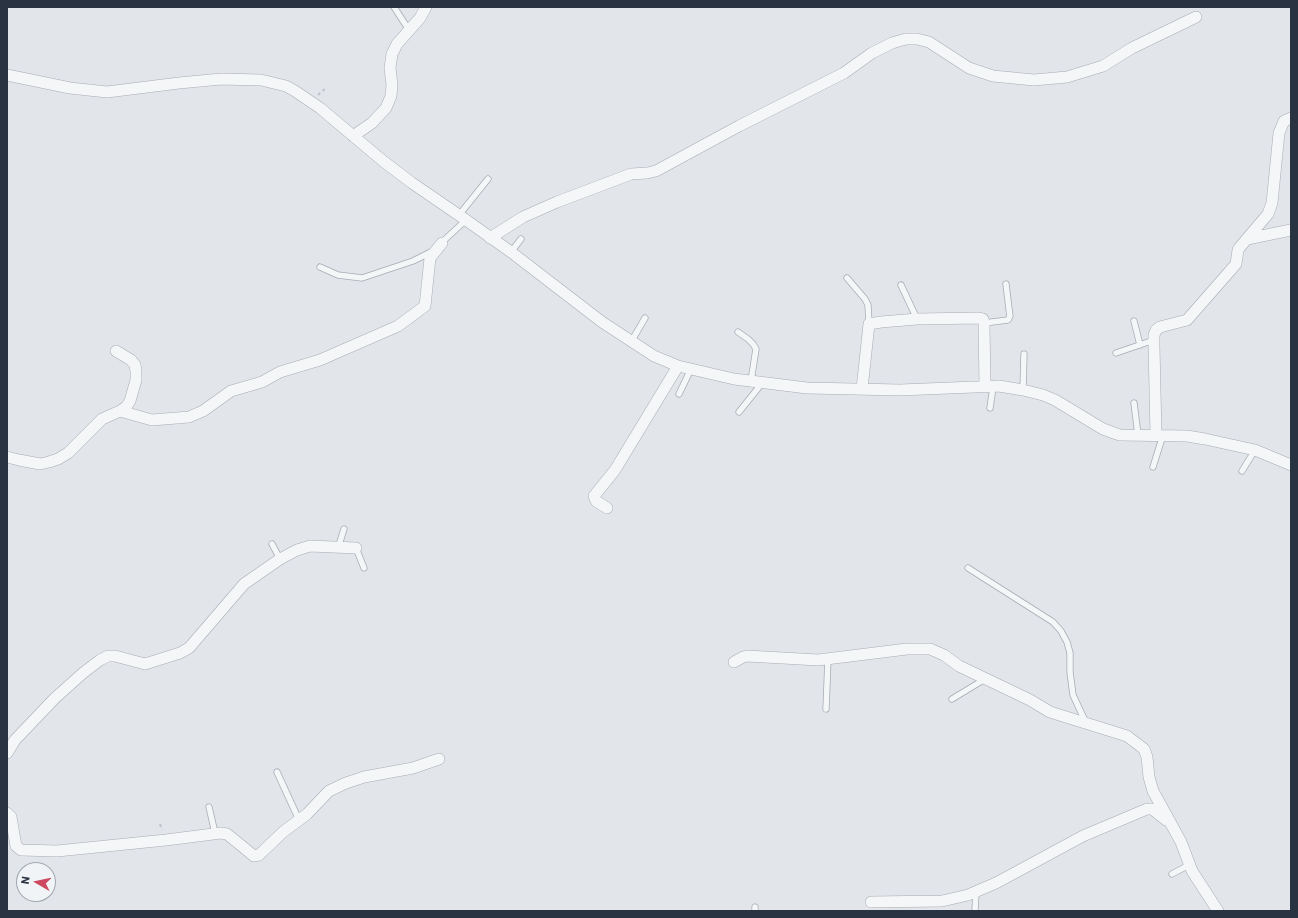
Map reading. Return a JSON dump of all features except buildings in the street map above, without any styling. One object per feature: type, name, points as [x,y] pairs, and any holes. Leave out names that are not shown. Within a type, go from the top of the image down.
[{"type":"street","points":[[353,136],[372,123],[386,108],[391,96],[392,85],[390,68],[392,54],[397,44],[420,18],[426,7]]},
{"type":"street","points":[[490,238],[523,217],[557,202],[631,174],[647,174],[656,171],[844,73],[872,53],[892,42],[906,39],[917,39],[929,42],[969,68],[994,76],[1034,80],[1067,77],[1103,66],[1132,48],[1196,17]]},
{"type":"street","points":[[7,75],[70,88],[107,92],[221,79],[261,80],[286,86],[320,108],[412,183],[511,252],[602,322],[654,356],[678,366],[734,379],[807,388],[900,390],[999,386],[1023,390],[1054,400],[1103,429],[1120,435],[1160,435],[1205,439],[1255,450],[1291,465]]},
{"type":"street","points":[[1160,435],[1154,340],[1156,330],[1160,327],[1182,322],[1190,317],[1236,264],[1238,250],[1268,214],[1270,210],[1279,133],[1284,121],[1291,118]]},
{"type":"street","points":[[1247,239],[1291,230]]},
{"type":"street","points":[[120,411],[152,420],[189,417],[203,411],[231,391],[262,382],[280,372],[320,360],[398,326],[425,306],[430,258],[442,243]]},
{"type":"street","points":[[862,389],[869,324],[917,319],[979,318],[983,319],[984,323],[989,387]]},
{"type":"street","points":[[7,457],[40,464],[58,459],[68,453],[102,419],[126,408],[130,401],[136,380],[135,365],[131,360],[116,351]]},
{"type":"street","points":[[607,508],[596,501],[594,496],[615,470],[678,366]]},
{"type":"street","points":[[7,754],[15,740],[55,698],[100,660],[108,656],[114,656],[145,664],[180,653],[189,648],[244,584],[280,559],[297,550],[310,546],[356,548]]},
{"type":"street","points":[[734,662],[747,656],[818,660],[907,649],[930,649],[944,655],[959,666],[1030,700],[1050,712],[1127,736],[1144,749],[1148,757],[1149,777],[1153,791],[1181,842],[1192,871],[1218,911]]},
{"type":"street","points":[[7,813],[10,817],[16,846],[21,850],[57,851],[166,840],[215,833],[227,834],[254,856],[259,855],[283,832],[307,814],[328,792],[346,783],[364,777],[413,768],[439,759]]},
{"type":"street","points":[[871,902],[942,901],[968,894],[996,883],[1083,836],[1147,809],[1152,809],[1171,824]]},
{"type":"lane","points":[[394,7],[408,30]]},
{"type":"lane","points":[[320,267],[338,275],[362,278],[429,254],[442,243],[463,218],[488,179]]},
{"type":"lane","points":[[511,252],[522,239]]},
{"type":"lane","points":[[847,278],[865,299],[868,305],[869,324]]},
{"type":"lane","points":[[984,323],[1008,320],[1010,316],[1006,284]]},
{"type":"lane","points":[[901,285],[917,319]]},
{"type":"lane","points":[[631,342],[645,318]]},
{"type":"lane","points":[[1134,321],[1140,344]]},
{"type":"lane","points":[[738,332],[748,339],[756,349],[757,382],[740,412]]},
{"type":"lane","points":[[1116,353],[1154,340]]},
{"type":"lane","points":[[1023,390],[1024,354]]},
{"type":"lane","points":[[679,394],[691,369]]},
{"type":"lane","points":[[989,387],[990,408]]},
{"type":"lane","points":[[1134,403],[1138,435]]},
{"type":"lane","points":[[1153,467],[1160,435]]},
{"type":"lane","points":[[1242,471],[1255,450]]},
{"type":"lane","points":[[338,548],[344,529]]},
{"type":"lane","points":[[272,544],[280,559]]},
{"type":"lane","points":[[356,548],[364,568]]},
{"type":"lane","points":[[968,568],[1053,622],[1061,631],[1067,642],[1070,653],[1070,672],[1073,695],[1086,723]]},
{"type":"lane","points":[[826,709],[828,659]]},
{"type":"lane","points":[[952,699],[985,679]]},
{"type":"lane","points":[[277,772],[299,820]]},
{"type":"lane","points":[[209,807],[215,833]]},
{"type":"lane","points":[[1172,874],[1189,865]]},
{"type":"lane","points":[[975,911],[976,891]]}]
